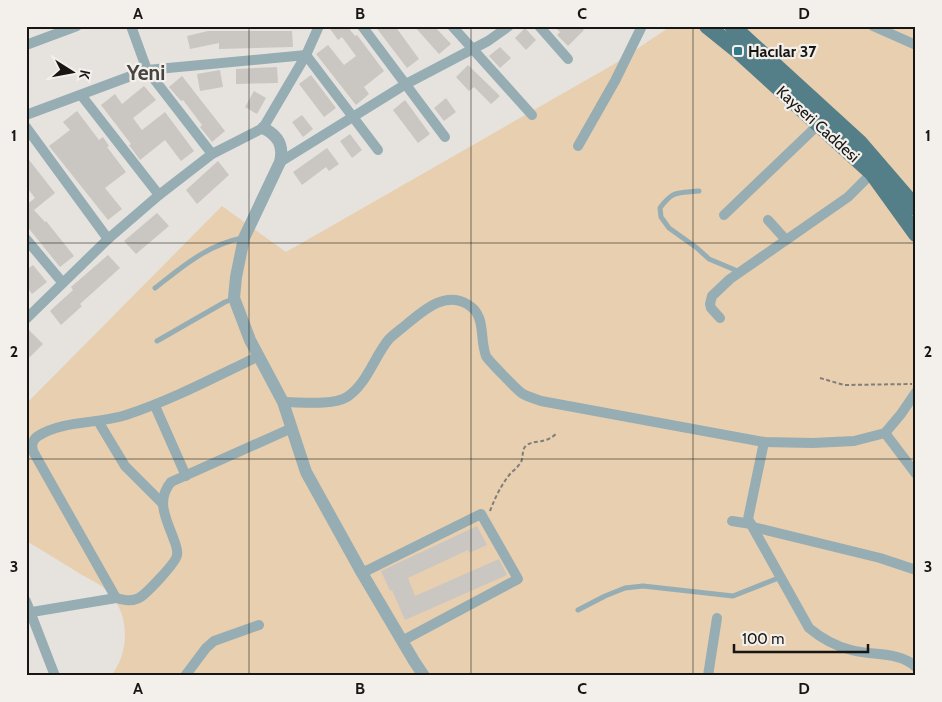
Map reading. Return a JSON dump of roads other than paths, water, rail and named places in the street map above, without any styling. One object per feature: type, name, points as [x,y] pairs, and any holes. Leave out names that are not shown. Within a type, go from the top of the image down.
[{"type":"main road","name":"Kayseri Caddesi","points":[[707,26],[738,51],[872,173],[916,234]]},
{"type":"main road","name":"Kayseri Caddesi","points":[[732,26],[860,143],[916,208]]},
{"type":"street","points":[[26,45],[77,26]]},
{"type":"street","points":[[131,26],[147,70],[212,154]]},
{"type":"street","points":[[26,319],[108,239],[159,195],[212,154],[263,128],[306,55],[320,26]]},
{"type":"street","points":[[362,26],[445,137]]},
{"type":"street","points":[[452,26],[532,116]]},
{"type":"street","points":[[280,162],[406,84],[488,41],[509,26]]},
{"type":"street","points":[[539,26],[568,59]]},
{"type":"street","points":[[578,146],[615,81],[642,26]]},
{"type":"street","points":[[873,26],[916,45]]},
{"type":"street","points":[[26,115],[147,70],[306,55]]},
{"type":"street","points":[[306,55],[378,150]]},
{"type":"street","points":[[81,95],[159,195]]},
{"type":"street","points":[[724,215],[819,124]]},
{"type":"street","points":[[26,127],[108,239]]},
{"type":"street","points":[[263,128],[271,131],[281,145],[282,153],[280,162],[244,238],[234,298],[250,340],[283,402],[306,472],[362,573],[424,676]]},
{"type":"street","points":[[720,318],[711,308],[710,300],[712,296],[740,272],[848,198],[872,173]]},
{"type":"street","points":[[768,220],[786,240]]},
{"type":"street","points":[[26,239],[62,282]]},
{"type":"street","points":[[283,402],[337,402],[347,397],[356,390],[389,338],[428,307],[438,302],[459,301],[473,308],[478,315],[481,322],[486,357],[522,393],[541,402],[764,442],[854,441],[885,432],[901,414],[916,392]]},
{"type":"street","points":[[116,598],[32,449],[33,441],[39,435],[67,425],[111,420],[155,406],[259,356]]},
{"type":"street","points":[[155,406],[186,476]]},
{"type":"street","points":[[98,421],[125,466],[162,503]]},
{"type":"street","points":[[29,613],[116,598],[125,601],[140,598],[174,563],[178,553],[162,503],[166,488],[172,482],[292,428]]},
{"type":"street","points":[[885,432],[916,474]]},
{"type":"street","points":[[764,442],[748,519],[809,628],[821,638],[851,650],[900,658],[916,667]]},
{"type":"street","points":[[362,573],[481,514],[518,579],[402,641]]},
{"type":"street","points":[[732,521],[880,558],[916,570]]},
{"type":"street","points":[[26,601],[29,613],[55,676]]},
{"type":"street","points":[[708,676],[717,618]]},
{"type":"street","points":[[185,676],[206,648],[214,641],[259,626]]},
{"type":"lane","points":[[699,191],[675,193],[668,197],[660,208],[661,217],[669,228],[697,248],[709,260],[740,272]]},
{"type":"lane","points":[[155,288],[205,251],[220,244],[244,238]]},
{"type":"lane","points":[[157,341],[234,298]]},
{"type":"lane","points":[[578,610],[625,588],[643,586],[733,596],[781,577]]},
{"type":"place","name":"Hacılar 37","points":[[738,51]]},
{"type":"district","name":"Yeni","points":[[146,72]]}]
